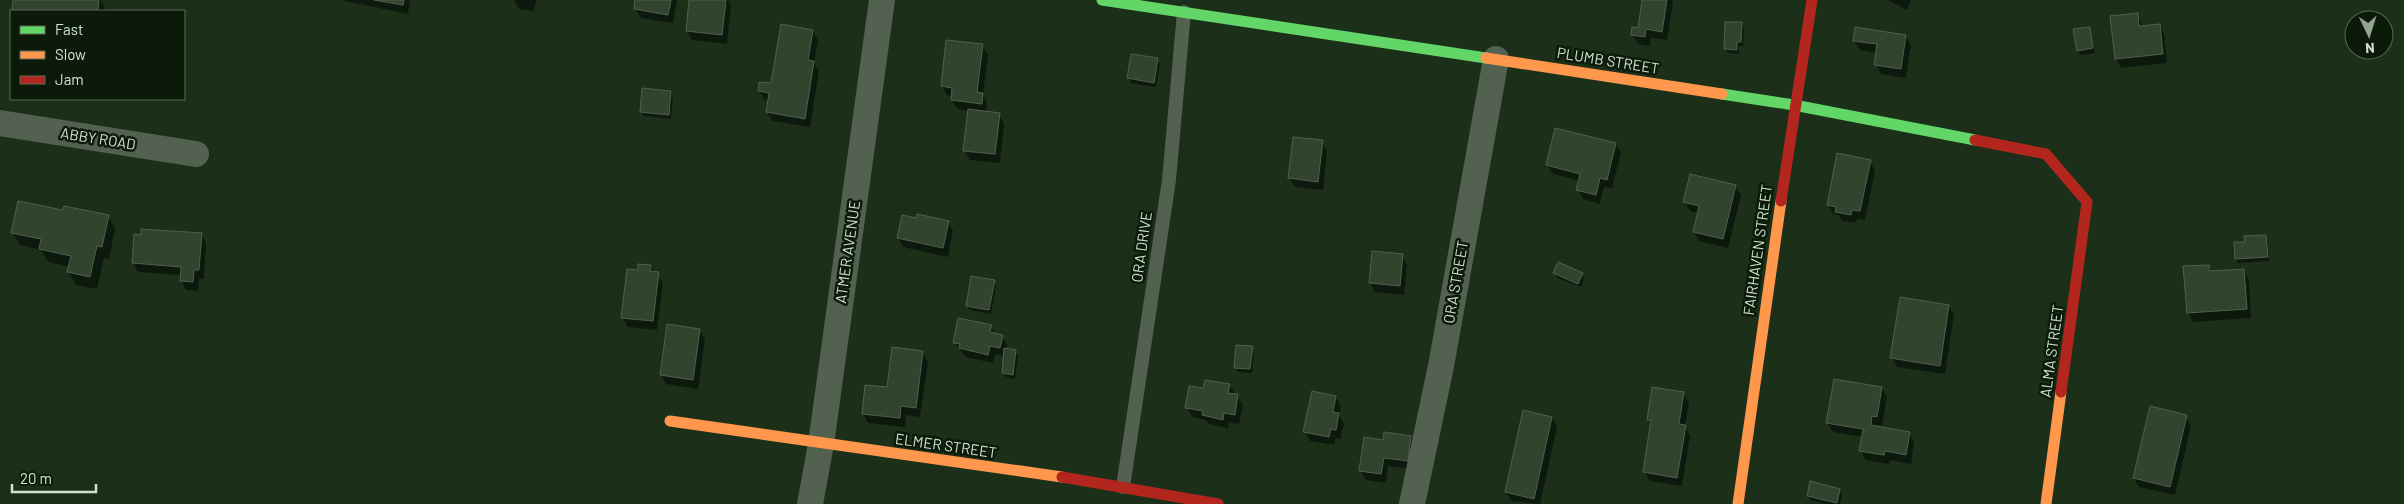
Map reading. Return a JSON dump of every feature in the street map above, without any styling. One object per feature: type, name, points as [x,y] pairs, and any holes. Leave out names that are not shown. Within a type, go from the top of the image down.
[{"type":"street","name":"ATMER AVENUE","points":[[810,504],[821,444],[882,0]]},
{"type":"street","name":"PLUMB STREET","points":[[1102,0],[1794,105],[2046,154],[2087,202]]},
{"type":"street","name":"FAIRHAVEN STREET","points":[[1738,504],[1794,105],[1812,0]]},
{"type":"street","name":"ORA STREET","points":[[1412,504],[1441,366],[1496,60]]},
{"type":"street","name":"ABBY ROAD","points":[[0,123],[196,154]]},
{"type":"street","name":"ALMA STREET","points":[[2046,504],[2087,202]]},
{"type":"street","name":"ELMER STREET","points":[[670,420],[821,444],[1081,479],[1218,504]]},
{"type":"lane","name":"ORA DRIVE","points":[[1123,486],[1169,180],[1184,12]]},
{"type":"building","points":[[13,0],[99,0],[98,10],[12,10]]},
{"type":"building","points":[[374,0],[404,0],[403,5]]},
{"type":"building","points":[[635,0],[671,0],[668,15],[634,9]]},
{"type":"building","points":[[689,0],[726,0],[722,35],[686,31]]},
{"type":"building","points":[[1642,0],[1667,0],[1662,32],[1646,29],[1645,37],[1631,35],[1632,27],[1638,28]]},
{"type":"building","points":[[2138,13],[2139,26],[2160,24],[2163,54],[2115,59],[2110,16]]},
{"type":"building","points":[[1725,22],[1742,22],[1741,42],[1737,42],[1737,50],[1724,49]]},
{"type":"building","points":[[781,24],[813,30],[808,60],[814,61],[805,119],[766,112],[769,93],[758,91],[759,82],[771,83]]},
{"type":"building","points":[[1855,27],[1906,35],[1901,69],[1874,65],[1877,44],[1853,41]]},
{"type":"building","points":[[2090,27],[2093,48],[2077,51],[2073,29]]},
{"type":"building","points":[[946,40],[983,44],[977,92],[983,93],[982,104],[951,100],[952,88],[941,86]]},
{"type":"building","points":[[1131,54],[1158,58],[1154,83],[1127,78]]},
{"type":"building","points":[[642,88],[671,91],[669,115],[640,112]]},
{"type":"building","points":[[968,109],[1000,113],[995,154],[963,151]]},
{"type":"building","points":[[1555,128],[1616,143],[1607,180],[1600,178],[1596,195],[1576,190],[1580,174],[1546,165]]},
{"type":"building","points":[[1293,137],[1323,140],[1318,182],[1288,178]]},
{"type":"building","points":[[1837,153],[1871,160],[1860,211],[1852,210],[1851,215],[1835,212],[1836,207],[1827,205]]},
{"type":"building","points":[[1690,174],[1736,185],[1723,239],[1693,232],[1699,206],[1683,202]]},
{"type":"building","points":[[18,201],[63,210],[64,206],[109,215],[102,247],[97,246],[90,277],[67,272],[71,256],[39,249],[41,239],[11,233]]},
{"type":"building","points":[[917,214],[949,221],[943,248],[897,238],[902,215],[916,218]]},
{"type":"building","points":[[141,229],[202,233],[199,270],[194,270],[193,282],[180,281],[181,267],[132,263],[134,234],[141,235]]},
{"type":"building","points":[[2266,235],[2268,257],[2235,259],[2234,242],[2245,242],[2244,236]]},
{"type":"building","points":[[1372,251],[1403,254],[1400,286],[1369,283]]},
{"type":"building","points":[[1558,262],[1583,273],[1578,284],[1553,273]]},
{"type":"building","points":[[638,264],[651,265],[650,271],[659,272],[653,321],[621,318],[627,269],[638,270]]},
{"type":"building","points":[[2209,265],[2209,271],[2244,269],[2247,309],[2187,313],[2183,266]]},
{"type":"building","points":[[971,276],[995,280],[989,310],[966,306]]},
{"type":"building","points":[[1900,297],[1949,305],[1940,366],[1890,358]]},
{"type":"building","points":[[958,318],[992,325],[990,332],[1003,335],[1000,348],[990,346],[988,355],[959,348],[960,344],[953,343]]},
{"type":"building","points":[[667,324],[700,329],[693,380],[660,375]]},
{"type":"building","points":[[1236,345],[1253,346],[1250,369],[1234,368]]},
{"type":"building","points":[[892,347],[923,351],[916,408],[901,406],[900,418],[862,414],[865,385],[887,387]]},
{"type":"building","points":[[1004,348],[1016,350],[1013,375],[1002,373]]},
{"type":"building","points":[[1834,379],[1882,387],[1877,417],[1872,416],[1871,425],[1910,432],[1906,455],[1885,451],[1884,455],[1859,451],[1863,429],[1826,423]]},
{"type":"building","points":[[1205,380],[1230,384],[1228,393],[1238,394],[1235,415],[1224,413],[1223,420],[1202,415],[1203,411],[1185,408],[1189,386],[1203,388]]},
{"type":"building","points":[[1652,387],[1684,392],[1679,424],[1686,425],[1677,478],[1643,472],[1651,420],[1647,420]]},
{"type":"building","points":[[1312,391],[1336,396],[1333,412],[1339,413],[1336,430],[1331,429],[1329,437],[1303,432]]},
{"type":"building","points":[[2150,406],[2187,415],[2170,487],[2133,478]]},
{"type":"building","points":[[1523,410],[1552,417],[1534,499],[1505,492]]},
{"type":"building","points":[[1384,432],[1411,436],[1408,461],[1384,458],[1381,474],[1359,471],[1364,437],[1383,440]]},
{"type":"building","points":[[1810,481],[1840,489],[1837,503],[1807,496]]},
{"type":"traffic: fast","points":[[1102,0],[1486,58]]},
{"type":"traffic: fast","points":[[1722,94],[1794,105],[1975,140]]},
{"type":"traffic: slow","points":[[1486,58],[1722,94]]},
{"type":"traffic: slow","points":[[1738,504],[1781,201]]},
{"type":"traffic: slow","points":[[2046,504],[2061,392]]},
{"type":"traffic: slow","points":[[670,421],[1062,477]]},
{"type":"traffic: jam","points":[[1781,201],[1812,0]]},
{"type":"traffic: jam","points":[[1975,140],[2046,154],[2087,202],[2061,392]]},
{"type":"traffic: jam","points":[[1062,477],[1218,504]]}]
